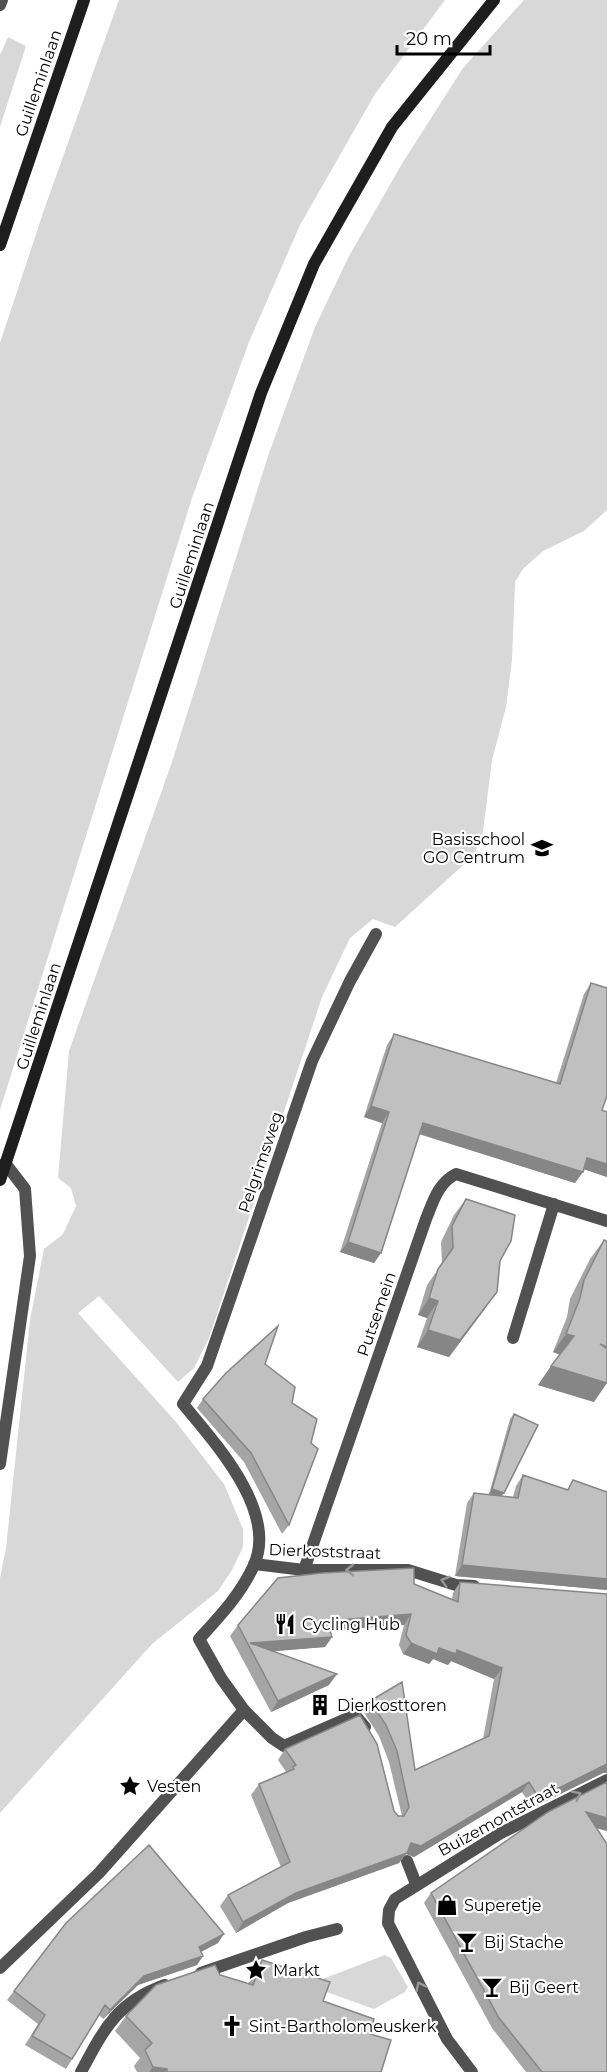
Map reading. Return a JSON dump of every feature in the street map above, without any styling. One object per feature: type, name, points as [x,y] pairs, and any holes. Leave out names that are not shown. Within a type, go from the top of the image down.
[{"type":"main road","name":"Guilleminlaan","points":[[0,245],[84,0]]},
{"type":"main road","name":"Guilleminlaan","points":[[0,1180],[261,393],[314,264],[392,128],[494,0]]},
{"type":"street","points":[[0,5],[2,0]]},
{"type":"street","name":"Pelgrimsweg","points":[[254,1564],[259,1546],[250,1503],[234,1467],[183,1404],[207,1366],[312,1061],[350,981],[376,934]]},
{"type":"street","points":[[0,1464],[30,1256],[25,1189],[5,1163]]},
{"type":"street","name":"Putsemein","points":[[304,1570],[439,1189],[448,1178],[456,1174],[607,1221]]},
{"type":"street","points":[[513,1338],[554,1204]]},
{"type":"street","points":[[254,1564],[232,1603],[199,1639],[244,1710],[272,1738],[284,1746],[355,1715],[371,1734]]},
{"type":"street","name":"Dierkoststraat","points":[[254,1564],[304,1570],[408,1570],[456,1585],[491,1588]]},
{"type":"street","points":[[0,1968],[99,1873],[244,1710]]},
{"type":"street","name":"Buizemontstraat","points":[[412,1888],[501,1833],[607,1780]]},
{"type":"street","points":[[407,1861],[412,1888],[395,1899],[389,1910],[388,1923],[447,2039],[472,2072]]},
{"type":"street","points":[[81,2072],[104,2029],[121,2009],[141,1993],[238,1962],[306,1937],[337,1929]]},
{"type":"shaded area","points":[[119,0],[445,0],[375,94],[300,225],[249,342],[192,498],[0,1110],[0,343],[45,207]]},
{"type":"shaded area","points":[[524,0],[607,0],[607,510],[584,531],[543,551],[523,569],[515,582],[512,660],[506,707],[492,760],[482,839],[471,858],[395,927],[373,919],[350,938],[322,997],[209,1338],[194,1368],[178,1382],[99,1296],[78,1313],[176,1422],[224,1484],[243,1529],[243,1547],[218,1591],[152,1644],[0,1813],[0,1578],[6,1548],[30,1320],[44,1249],[63,1234],[76,1206],[71,1188],[58,1178],[69,1051],[171,765],[268,456],[315,327],[348,258],[403,162],[463,68]]},
{"type":"shaded area","points":[[8,37],[26,46],[0,127],[0,55]]},
{"type":"shaded area","points":[[385,1955],[391,1958],[408,1987],[405,1992],[374,2009],[307,1985]]},
{"type":"building","points":[[591,983],[607,988],[607,1096],[602,1110],[607,1112],[607,1164],[587,1158],[583,1172],[423,1123],[381,1253],[348,1242],[389,1112],[371,1106],[394,1034],[560,1084]]},
{"type":"building","points":[[466,1199],[515,1215],[511,1241],[500,1261],[497,1292],[460,1340],[428,1330],[438,1301],[429,1298],[438,1269],[453,1248],[452,1226]]},
{"type":"building","points":[[604,1240],[607,1241],[607,1347],[600,1344],[607,1349],[607,1383],[551,1366],[574,1336],[566,1334],[580,1298],[584,1280]]},
{"type":"building","points":[[278,1326],[265,1364],[295,1387],[292,1403],[317,1419],[311,1443],[318,1449],[289,1525],[251,1453],[203,1399],[226,1373]]},
{"type":"building","points":[[514,1414],[538,1425],[504,1493],[492,1489]]},
{"type":"building","points":[[523,1475],[568,1490],[573,1480],[607,1492],[607,1579],[462,1565],[474,1493],[518,1498]]},
{"type":"building","points":[[414,1568],[414,1584],[458,1602],[460,1582],[607,1594],[607,1764],[539,1798],[529,1782],[421,1846],[411,1843],[407,1853],[296,1893],[243,1922],[228,1895],[290,1862],[259,1784],[294,1769],[296,1765],[285,1749],[360,1715],[377,1744],[394,1811],[398,1816],[404,1816],[409,1807],[397,1751],[386,1725],[370,1701],[402,1682],[415,1770],[489,1736],[502,1668],[457,1650],[456,1654],[439,1648],[437,1654],[411,1643],[406,1635],[411,1614],[327,1621],[332,1637],[250,1643],[337,1674],[278,1701],[238,1625],[278,1578]]},
{"type":"building","points":[[607,1782],[607,1818],[586,1812],[607,1844],[607,2072],[542,2072],[499,2018],[431,1893],[548,1812]]},
{"type":"building","points":[[149,1845],[224,1934],[199,1947],[203,1956],[144,1976],[110,2010],[105,2005],[72,2059],[32,2036],[45,2015],[14,1991],[66,1923]]},
{"type":"building","name":"Sint-Bartholomeuskerk","points":[[262,1960],[330,1982],[323,2001],[374,2019],[370,2034],[391,2040],[381,2072],[167,2072],[167,2069],[153,2067],[145,2050],[152,2043],[126,2016],[156,1985],[215,1965],[220,1975],[253,1985]]},
{"type":"place","name":"Basisschool GO Centrum","points":[[542,848]]},
{"type":"place","name":"Cycling Hub","points":[[285,1624]]},
{"type":"place","name":"Dierkosttoren","points":[[320,1705]]},
{"type":"place","name":"Vesten","points":[[130,1786]]},
{"type":"place","name":"Superetje","points":[[447,1905]]},
{"type":"place","name":"Bij Stache","points":[[467,1942]]},
{"type":"place","name":"Markt","points":[[256,1970]]},
{"type":"place","name":"Bij Geert","points":[[492,1987]]},
{"type":"place","name":"Sint-Bartholomeuskerk","points":[[232,2026]]}]
